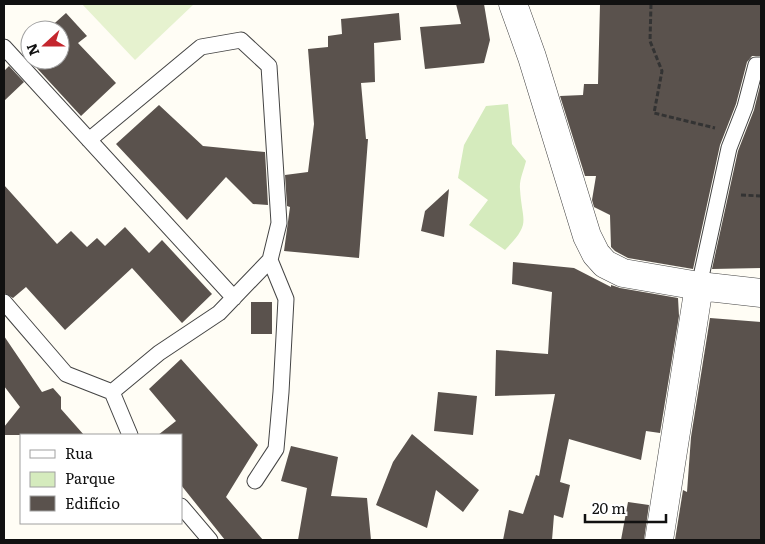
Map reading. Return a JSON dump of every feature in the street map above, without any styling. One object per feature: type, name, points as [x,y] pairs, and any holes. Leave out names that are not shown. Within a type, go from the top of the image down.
[{"type":"street","points":[[513,4],[532,58],[587,236],[596,254],[605,264],[623,273],[699,286],[761,293]]},
{"type":"street","points":[[659,540],[699,286]]},
{"type":"lane","points":[[89,140],[201,47],[242,40],[269,66],[278,223],[270,260],[219,313],[159,353],[112,392]]},
{"type":"lane","points":[[4,47],[234,298]]},
{"type":"lane","points":[[699,286],[729,148],[745,107],[756,65],[761,65]]},
{"type":"lane","points":[[255,481],[276,449],[281,392],[286,299],[270,260]]},
{"type":"lane","points":[[4,302],[66,374],[112,392],[130,434]]},
{"type":"lane","points":[[182,507],[210,540]]},
{"type":"path","points":[[652,4],[650,42],[662,71],[654,113],[679,121],[735,132]]},
{"type":"green space","points":[[82,4],[194,4],[135,60]]},
{"type":"green space","points":[[508,104],[512,144],[526,161],[520,186],[523,216],[522,227],[505,250],[469,225],[488,200],[458,178],[464,145],[486,106]]},
{"type":"building","points":[[456,4],[484,4],[490,40],[484,63],[425,69],[420,27],[461,24]]},
{"type":"building","points":[[600,4],[761,4],[761,56],[752,56],[747,62],[736,104],[720,145],[693,269],[628,258],[615,251],[611,247],[610,215],[594,207],[592,200],[596,176],[585,176],[560,96],[583,95],[584,84],[598,84]]},
{"type":"building","points":[[66,13],[87,36],[78,43],[116,83],[81,116],[39,70],[70,70],[70,20],[58,20]]},
{"type":"building","points":[[399,13],[401,40],[374,43],[375,82],[361,83],[366,139],[368,139],[359,258],[284,251],[290,207],[287,206],[285,175],[308,172],[314,124],[308,49],[328,47],[328,36],[342,34],[341,19]]},
{"type":"building","points":[[9,66],[24,82],[4,101],[4,71]]},
{"type":"building","points":[[761,82],[761,268],[712,269],[738,151],[754,110]]},
{"type":"building","points":[[159,105],[203,146],[265,152],[268,205],[253,204],[226,177],[187,220],[116,144]]},
{"type":"building","points":[[4,185],[57,244],[71,231],[87,247],[97,238],[105,246],[125,227],[149,253],[162,240],[212,294],[182,323],[132,268],[65,330],[26,287],[13,298],[4,293]]},
{"type":"building","points":[[449,189],[444,237],[421,231],[425,211]]},
{"type":"building","points":[[513,262],[574,268],[611,287],[611,285],[678,298],[679,316],[660,433],[646,431],[641,460],[569,439],[560,482],[570,485],[563,518],[554,515],[552,540],[503,540],[509,510],[523,514],[536,475],[539,476],[555,394],[495,396],[496,350],[548,354],[552,292],[512,284]]},
{"type":"building","points":[[251,302],[272,302],[272,334],[251,334]]},
{"type":"building","points":[[710,318],[761,322],[761,540],[675,540],[683,490],[687,492],[691,437]]},
{"type":"building","points":[[4,336],[42,392],[53,388],[61,397],[61,409],[83,434],[4,435],[4,427],[20,407],[4,386]]},
{"type":"building","points":[[181,359],[258,445],[226,497],[263,540],[225,540],[182,486],[182,434],[159,434],[176,421],[149,389]]},
{"type":"building","points":[[438,392],[477,396],[473,435],[434,431]]},
{"type":"building","points":[[412,434],[479,490],[463,512],[436,490],[427,528],[376,505],[393,462]]},
{"type":"building","points":[[291,446],[338,457],[331,496],[367,498],[371,540],[298,540],[307,488],[281,481]]},
{"type":"building","points":[[628,502],[649,505],[644,540],[621,540]]}]
